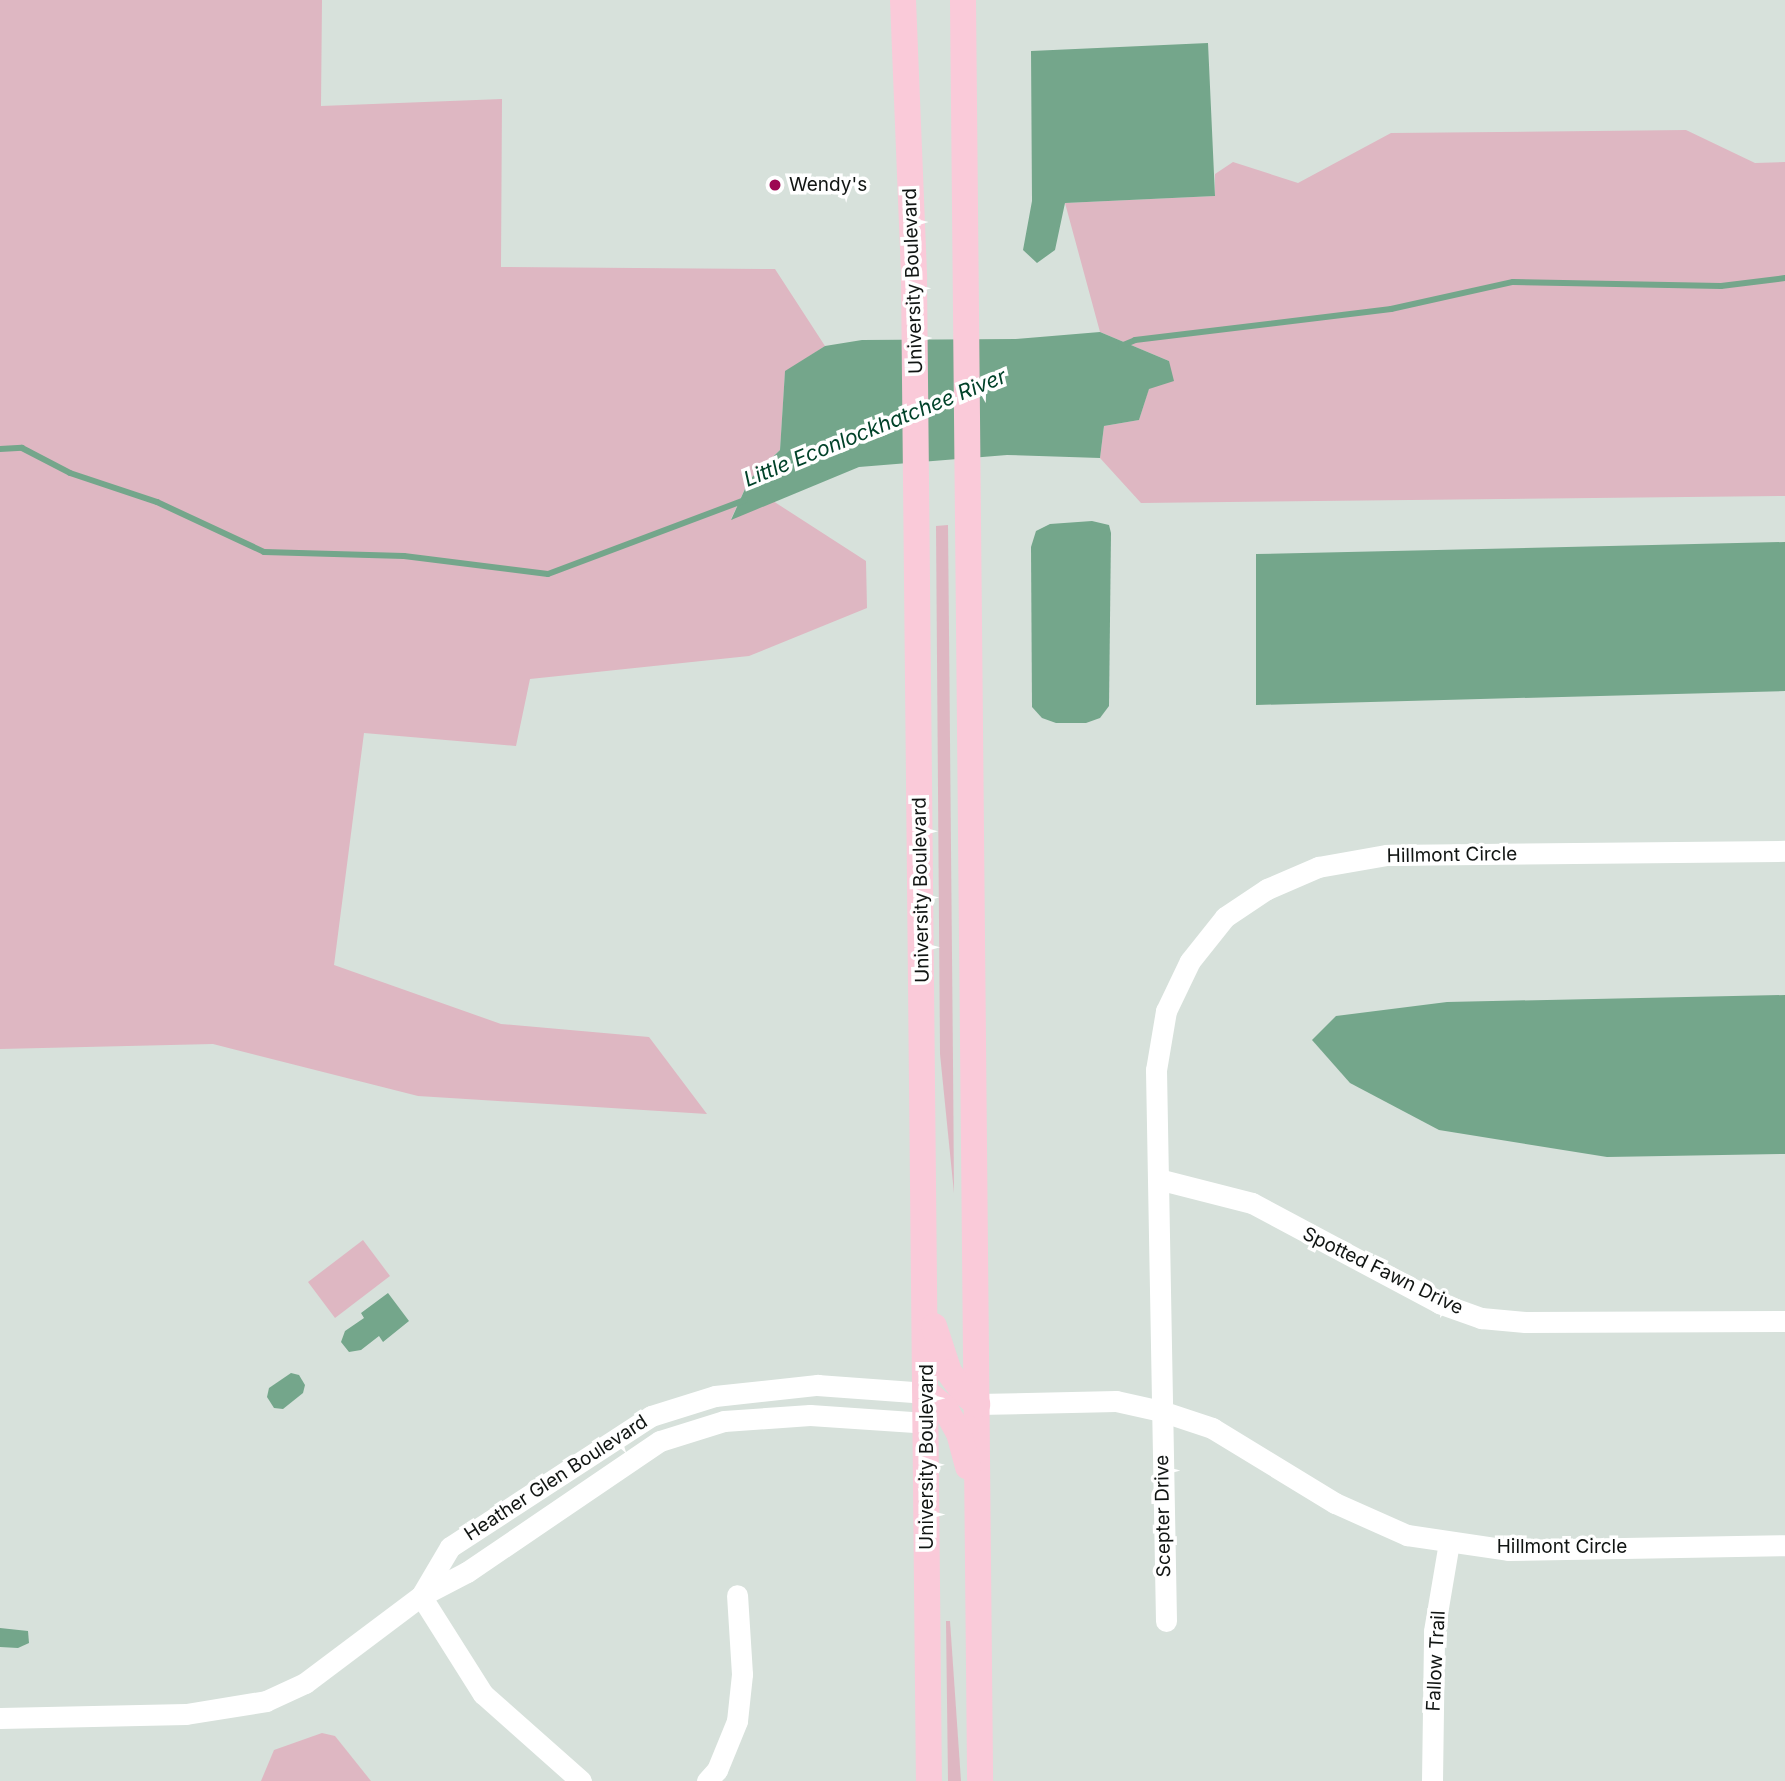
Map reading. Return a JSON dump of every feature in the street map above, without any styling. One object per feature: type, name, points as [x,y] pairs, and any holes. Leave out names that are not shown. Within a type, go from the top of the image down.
[{"type":"main road","name":"University Boulevard","points":[[904,0],[914,279],[929,1781]]},
{"type":"main road","points":[[962,0],[967,280],[967,525],[980,1781]]},
{"type":"main road","points":[[926,1301],[949,1371],[965,1394],[977,1404]]},
{"type":"main road","points":[[927,1393],[945,1408],[959,1433],[979,1510]]},
{"type":"street","name":"Hillmont Circle","points":[[1161,1411],[1156,1070],[1166,1011],[1190,961],[1225,917],[1267,889],[1318,867],[1387,855],[1785,851]]},
{"type":"street","name":"Spotted Fawn Drive","points":[[1158,1179],[1252,1203],[1439,1303],[1481,1318],[1525,1322],[1785,1321]]},
{"type":"street","name":"Heather Glen Boulevard","points":[[421,1596],[450,1547],[650,1416],[715,1396],[817,1385],[927,1393]]},
{"type":"street","name":"Hillmont Circle","points":[[977,1404],[1116,1401],[1161,1411],[1212,1428],[1335,1503],[1407,1535],[1508,1550],[1785,1545]]},
{"type":"street","name":"Scepter Drive","points":[[1161,1411],[1166,1621]]},
{"type":"street","name":"Heather Glen Boulevard","points":[[0,1718],[186,1714],[266,1702],[306,1683],[421,1596],[467,1572],[660,1441],[724,1421],[810,1415],[926,1423]]},
{"type":"street","name":"Fallow Trail","points":[[1432,1781],[1434,1631],[1449,1542]]},
{"type":"street","points":[[707,1781],[717,1770],[737,1721],[742,1674],[737,1595]]},
{"type":"street","points":[[421,1596],[483,1694],[581,1781]]},
{"type":"shaded area","points":[[0,0],[322,0],[321,106],[502,99],[501,267],[775,269],[825,346],[785,372],[780,450],[749,480],[731,519],[773,501],[866,561],[867,608],[749,656],[530,679],[516,746],[364,733],[334,965],[501,1024],[649,1037],[707,1114],[418,1096],[213,1044],[0,1049]]},
{"type":"shaded area","points":[[1686,130],[1755,163],[1785,162],[1785,496],[1141,503],[1100,458],[1104,426],[1139,420],[1149,388],[1169,361],[1100,332],[1065,203],[1215,196],[1215,174],[1233,162],[1298,183],[1391,133]]},
{"type":"shaded area","points":[[948,525],[954,1193],[940,1054],[936,526]]},
{"type":"shaded area","points":[[363,1240],[390,1276],[335,1318],[308,1282]]},
{"type":"shaded area","points":[[946,1621],[950,1621],[961,1781],[948,1781]]},
{"type":"shaded area","points":[[322,1733],[335,1736],[371,1781],[261,1781],[274,1750]]},
{"type":"water","points":[[1208,43],[1215,196],[1065,203],[1055,250],[1037,263],[1023,250],[1032,201],[1031,51]]},
{"type":"water","points":[[1100,332],[1169,361],[1174,381],[1149,389],[1139,420],[1104,426],[1100,458],[1007,455],[859,467],[731,520],[749,480],[780,450],[785,371],[825,346],[862,340],[1016,339]]},
{"type":"water","points":[[1092,521],[1109,525],[1111,533],[1109,706],[1100,718],[1086,723],[1056,723],[1042,718],[1032,707],[1031,547],[1036,531],[1050,524]]},
{"type":"water","points":[[1785,542],[1785,691],[1256,705],[1256,554]]},
{"type":"water","points":[[1785,995],[1785,1154],[1607,1157],[1439,1130],[1350,1083],[1312,1040],[1336,1016],[1447,1002]]},
{"type":"water","points":[[388,1293],[409,1321],[383,1342],[379,1336],[361,1350],[349,1352],[341,1342],[345,1331],[364,1318],[361,1313]]},
{"type":"water","points":[[291,1373],[299,1375],[305,1385],[303,1393],[283,1409],[274,1408],[267,1397],[269,1388]]},
{"type":"water","points":[[0,1628],[28,1631],[29,1643],[18,1648],[0,1647]]},
{"type":"waterway","name":"Little Econlockhatchee River","points":[[1121,346],[1135,340],[1391,309],[1513,282],[1721,286],[1785,278]]},
{"type":"waterway","name":"Little Econlockhatchee River","points":[[0,449],[22,448],[70,473],[157,502],[264,552],[404,556],[548,574],[745,500]]},
{"type":"place","name":"Wendy's","points":[[775,185]]}]
